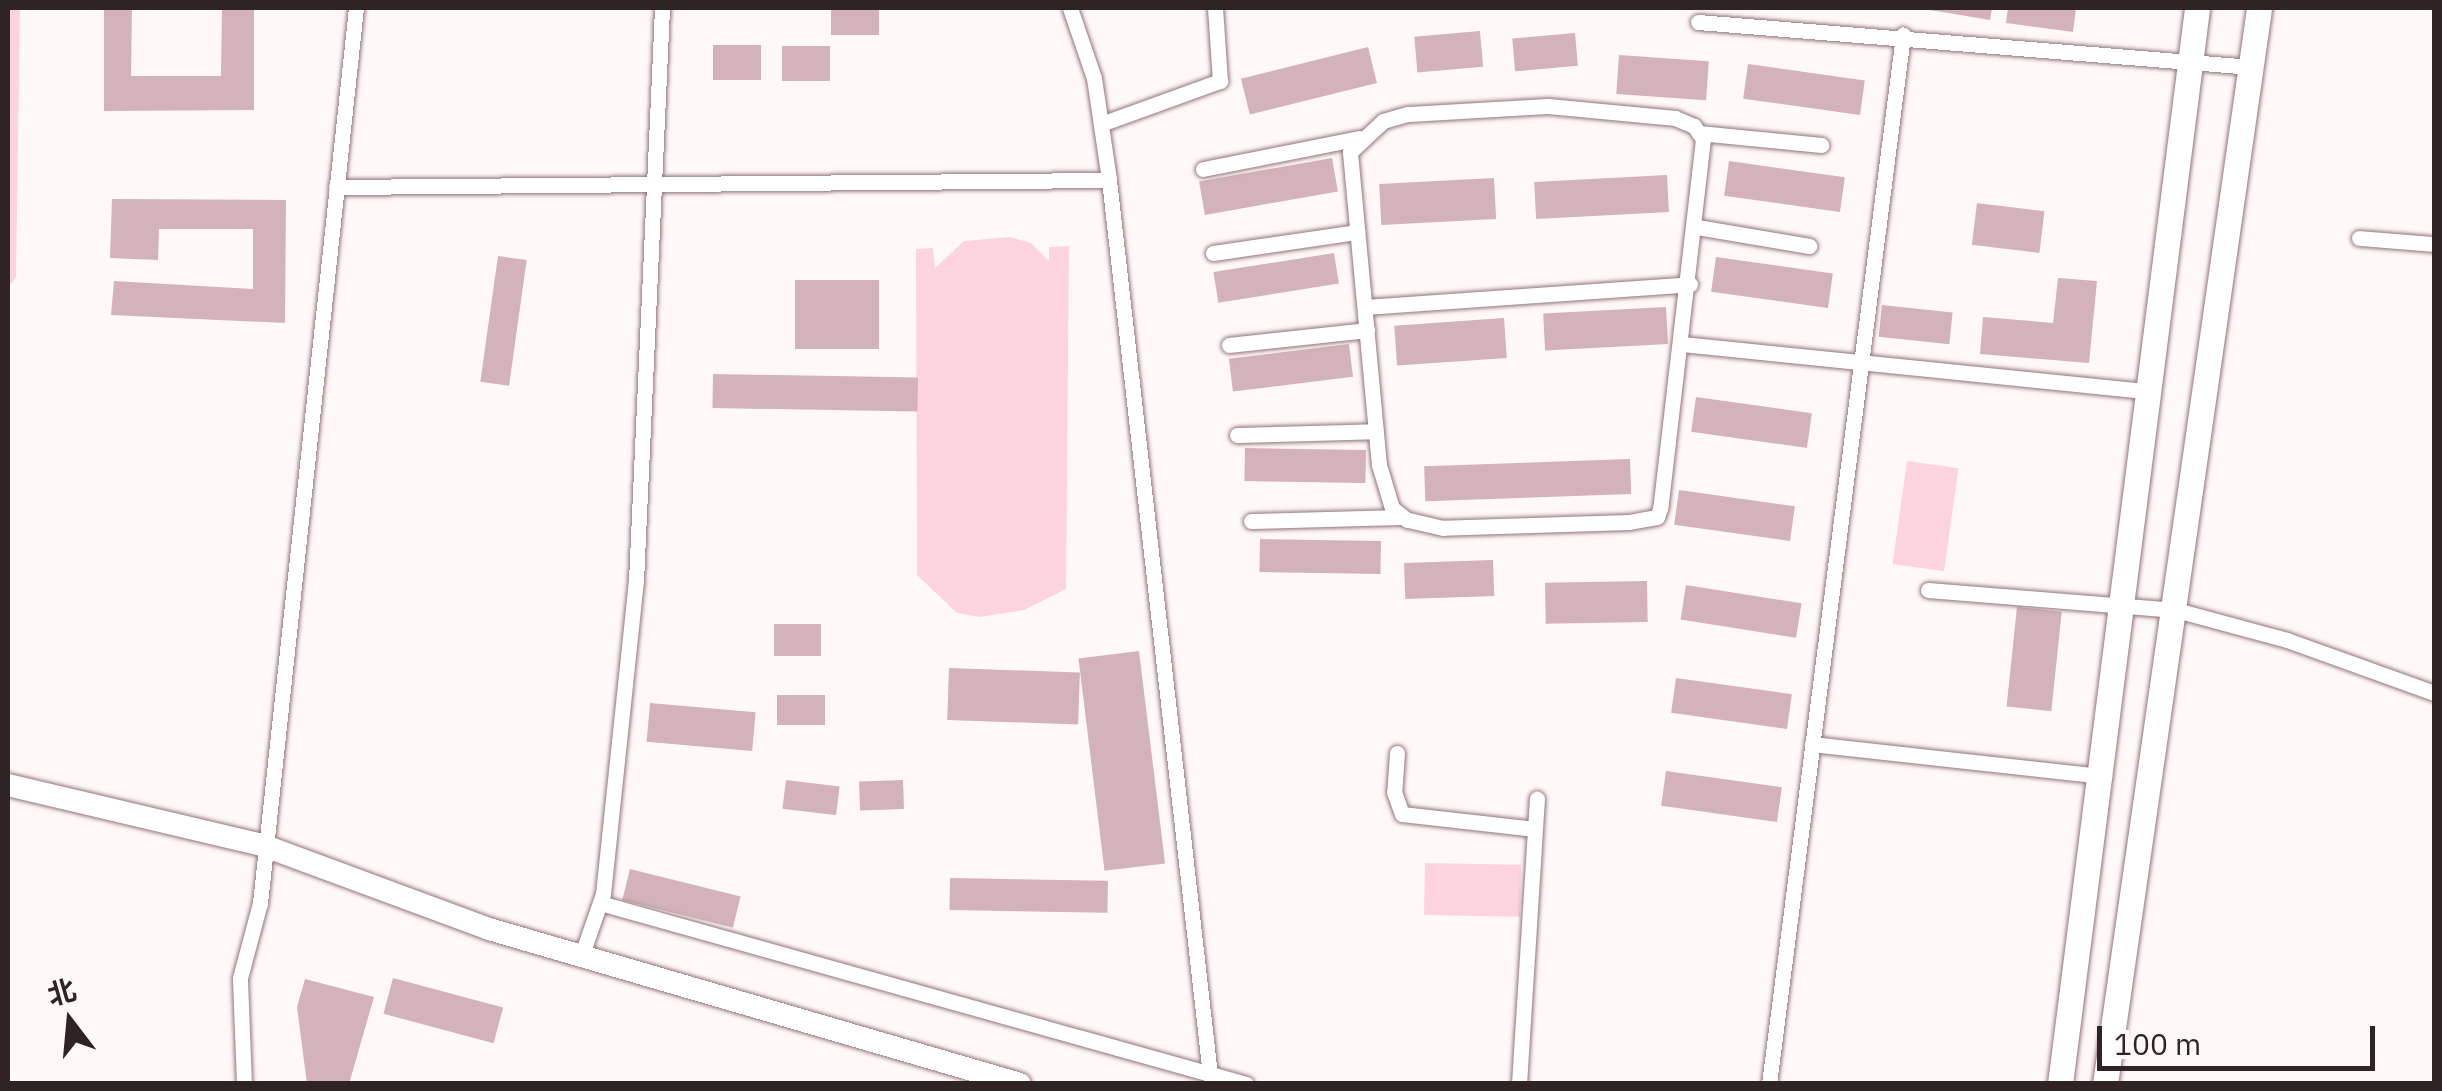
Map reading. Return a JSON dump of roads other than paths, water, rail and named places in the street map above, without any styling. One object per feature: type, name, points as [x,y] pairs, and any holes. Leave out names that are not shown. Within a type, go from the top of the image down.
[{"type":"main road","points":[[2060,1084],[2104,776],[2145,390],[2197,8]]},
{"type":"main road","points":[[2105,1084],[2176,610],[2259,8]]},
{"type":"street","points":[[244,1084],[240,978],[260,902],[262,846],[356,8]]},
{"type":"street","points":[[581,957],[600,902],[636,581],[662,8]]},
{"type":"street","points":[[1070,8],[1101,124],[1109,180],[1211,1079]]},
{"type":"street","points":[[1101,124],[1220,81],[1216,8]]},
{"type":"street","points":[[1698,22],[1902,35],[2250,67]]},
{"type":"street","points":[[1768,1084],[1902,35]]},
{"type":"street","points":[[1203,169],[1359,138],[1408,114],[1548,106],[1675,118],[1698,133],[1821,145]]},
{"type":"street","points":[[1251,521],[1403,517],[1443,528],[1657,517],[1697,227],[1698,133]]},
{"type":"street","points":[[1359,138],[1349,168],[1376,431],[1386,493],[1403,517]]},
{"type":"street","points":[[336,187],[1109,180]]},
{"type":"street","points":[[1697,227],[1809,246]]},
{"type":"street","points":[[1213,253],[1357,232]]},
{"type":"street","points":[[2359,238],[2434,244]]},
{"type":"street","points":[[1365,307],[1690,284]]},
{"type":"street","points":[[1228,345],[1367,330]]},
{"type":"street","points":[[1682,344],[1857,366],[2145,390]]},
{"type":"street","points":[[1237,435],[1376,431]]},
{"type":"street","points":[[1928,590],[2176,610],[2287,640],[2434,693]]},
{"type":"street","points":[[1812,744],[2104,776]]},
{"type":"street","points":[[1397,752],[1396,806],[1411,819],[1535,828]]},
{"type":"street","points":[[8,785],[262,846],[581,957],[1020,1084]]},
{"type":"street","points":[[1519,1084],[1537,799]]},
{"type":"street","points":[[600,902],[1211,1079],[1246,1084]]}]
